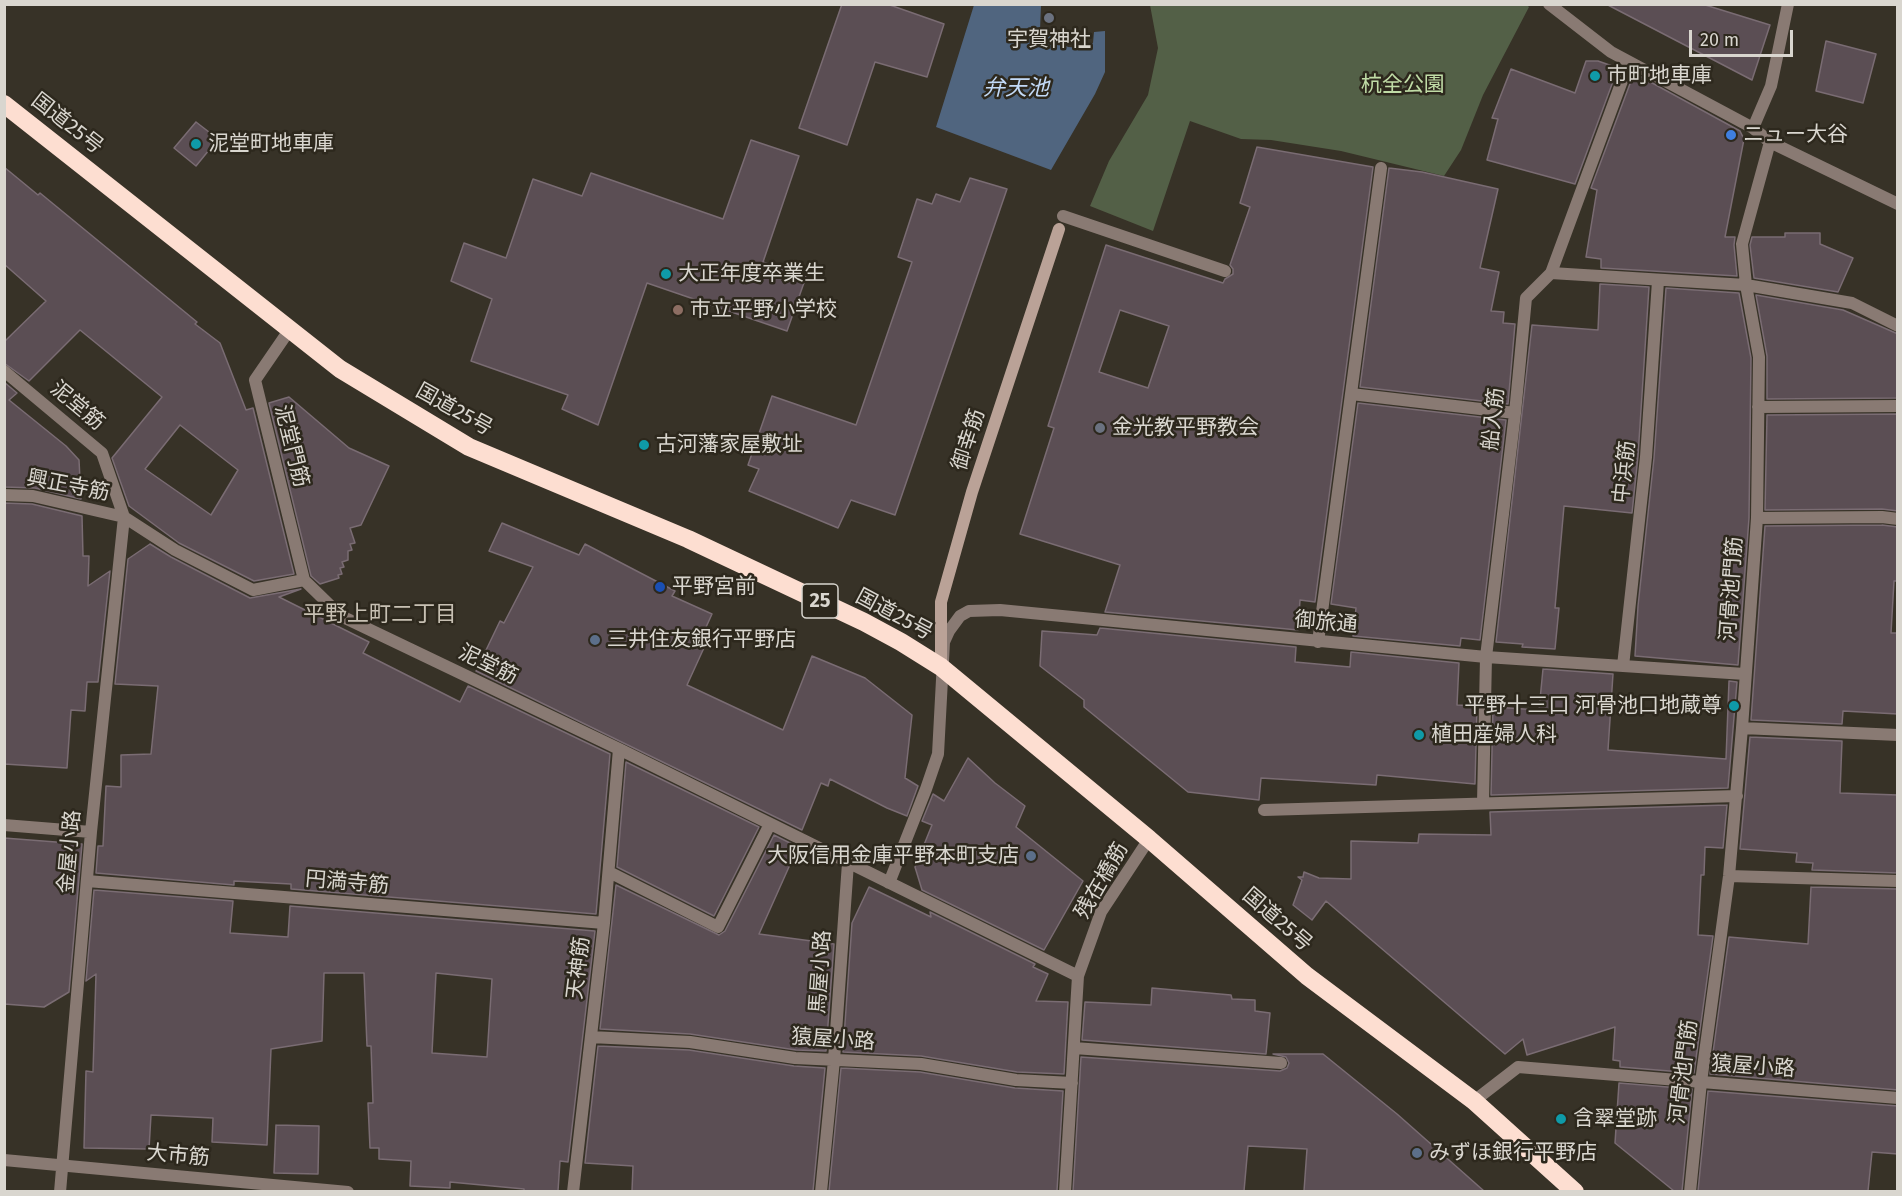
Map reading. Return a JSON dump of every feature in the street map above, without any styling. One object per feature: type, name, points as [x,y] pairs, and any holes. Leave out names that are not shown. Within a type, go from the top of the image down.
[{"type":"highway","name":"国道25号","points":[[4,104],[340,369],[469,447],[698,544],[864,622],[941,667],[1149,839],[1307,976],[1474,1101],[1575,1191]]},
{"type":"street","points":[[1550,4],[1611,52],[1753,128],[1770,142],[1898,204]]},
{"type":"street","points":[[1753,128],[1771,86],[1788,5]]},
{"type":"street","name":"船入筋","points":[[1483,803],[1486,657],[1515,413],[1526,298],[1551,273],[1629,62]]},
{"type":"street","name":"河骨池門筋","points":[[1690,1191],[1701,1082],[1729,876],[1737,796],[1757,518],[1759,357],[1746,285],[1742,244],[1770,142]]},
{"type":"street","points":[[1318,642],[1382,168]]},
{"type":"street","points":[[1063,216],[1225,272]]},
{"type":"street","name":"御幸筋","points":[[941,667],[941,602],[972,492],[1059,229]]},
{"type":"street","points":[[1551,273],[1746,285],[1852,303],[1898,326]]},
{"type":"street","name":"中浜筋","points":[[1623,666],[1646,457],[1658,281]]},
{"type":"street","name":"泥堂門筋","points":[[290,329],[255,380],[304,580]]},
{"type":"street","name":"泥堂筋","points":[[4,371],[102,453],[124,517]]},
{"type":"street","points":[[1351,394],[1515,413]]},
{"type":"street","points":[[1758,407],[1898,406]]},
{"type":"street","name":"興正寺筋","points":[[4,495],[33,496],[124,517]]},
{"type":"street","points":[[124,517],[175,550],[254,590],[304,580]]},
{"type":"street","name":"金屋小路","points":[[60,1191],[91,832],[124,517]]},
{"type":"street","points":[[1757,518],[1882,517],[1898,519]]},
{"type":"street","name":"泥堂筋","points":[[304,580],[341,616],[619,749],[1078,976]]},
{"type":"street","name":"御旅通","points":[[941,667],[944,642],[960,616],[969,611],[1000,610],[1486,657],[1745,674]]},
{"type":"street","points":[[889,883],[938,754],[941,667]]},
{"type":"street","points":[[1742,728],[1898,735]]},
{"type":"street","name":"天神筋","points":[[573,1191],[604,923],[619,749]]},
{"type":"street","points":[[1264,810],[1737,796]]},
{"type":"street","points":[[609,872],[718,927],[770,824]]},
{"type":"street","points":[[4,825],[91,832]]},
{"type":"street","name":"残在橋筋","points":[[1065,1191],[1078,976],[1101,912],[1149,839]]},
{"type":"street","name":"馬屋小路","points":[[821,1191],[834,1060],[848,863]]},
{"type":"street","points":[[1729,876],[1898,881]]},
{"type":"street","name":"円満寺筋","points":[[87,881],[604,923]]},
{"type":"street","name":"猿屋小路","points":[[591,1037],[690,1042],[795,1058],[921,1064],[1016,1080],[1072,1083]]},
{"type":"street","points":[[1074,1048],[1281,1063]]},
{"type":"street","name":"猿屋小路","points":[[1474,1101],[1518,1067],[1898,1098]]},
{"type":"street","name":"大市筋","points":[[4,1160],[348,1191]]},
{"type":"green space","name":"杭全公園","points":[[1526,4],[1529,7],[1483,95],[1461,150],[1444,176],[1341,151],[1271,140],[1241,139],[1190,121],[1153,231],[1090,206],[1109,161],[1148,95],[1158,48],[1150,5]]},
{"type":"water","name":"弁天池","points":[[974,5],[1057,5],[1041,6],[1040,30],[1057,30],[1058,41],[1068,47],[1084,48],[1093,43],[1094,32],[1105,31],[1105,72],[1095,94],[1051,170],[936,127]]},
{"type":"building","points":[[842,4],[887,4],[944,24],[927,77],[875,62],[847,145],[799,128]]},
{"type":"building","points":[[1606,4],[1702,4],[1770,25],[1752,80]]},
{"type":"building","points":[[1826,41],[1876,54],[1863,103],[1816,91]]},
{"type":"building","points":[[1586,61],[1598,61],[1618,68],[1575,184],[1487,160],[1498,119],[1492,118],[1511,69],[1575,93]]},
{"type":"building","points":[[1634,73],[1740,131],[1744,139],[1725,237],[1735,237],[1737,276],[1601,268],[1601,259],[1586,257],[1597,190],[1591,188]]},
{"type":"building","name":"泥堂町地車庫","points":[[196,122],[218,139],[196,166],[174,148]]},
{"type":"building","points":[[751,140],[799,156],[763,262],[806,277],[787,331],[647,283],[598,425],[562,409],[568,395],[471,361],[492,299],[451,281],[464,243],[506,258],[533,179],[582,196],[591,173],[723,219]]},
{"type":"building","points":[[1257,147],[1373,167],[1315,602],[1300,600],[1298,630],[1105,612],[1120,565],[1020,534],[1054,428],[1048,426],[1106,245],[1223,283],[1233,274],[1230,265],[1250,207],[1240,203]],"holes":[[[1120,310],[1169,326],[1148,388],[1099,372]]]},
{"type":"building","points":[[4,167],[38,195],[40,193],[220,343],[246,410],[253,408],[294,574],[254,581],[179,543],[129,506],[112,458],[162,397],[80,330],[29,381],[4,363],[4,342],[46,301],[4,264]],"holes":[[[180,425],[238,470],[211,515],[145,469]]]},
{"type":"building","points":[[1389,168],[1422,172],[1498,189],[1480,268],[1499,272],[1491,311],[1504,312],[1503,323],[1515,324],[1508,404],[1360,387]]},
{"type":"building","points":[[970,178],[1007,189],[895,515],[851,500],[838,528],[749,491],[759,469],[748,465],[772,396],[856,425],[912,262],[898,257],[917,199],[932,204],[936,194],[960,202]]},
{"type":"building","points":[[1785,233],[1820,233],[1820,244],[1853,258],[1838,292],[1754,278],[1750,245],[1752,237],[1785,237]]},
{"type":"building","points":[[1600,284],[1649,287],[1632,513],[1564,506],[1555,608],[1559,608],[1555,649],[1522,647],[1523,644],[1496,642],[1532,325],[1598,330]]},
{"type":"building","points":[[1666,288],[1739,293],[1751,358],[1749,518],[1738,665],[1635,656],[1654,458]]},
{"type":"building","points":[[1756,295],[1843,310],[1898,334],[1898,398],[1767,399],[1767,356]]},
{"type":"building","points":[[4,382],[17,393],[9,400],[66,446],[79,460],[81,499],[35,488],[4,487]]},
{"type":"building","points":[[289,397],[349,448],[389,466],[361,525],[350,528],[355,543],[350,544],[352,550],[348,551],[348,560],[342,562],[344,567],[340,568],[342,574],[338,575],[339,578],[320,584],[311,576],[269,403]]},
{"type":"building","points":[[1358,403],[1506,420],[1480,640],[1461,638],[1460,646],[1353,636],[1356,608],[1331,604]]},
{"type":"building","points":[[1898,414],[1898,511],[1882,509],[1765,510],[1767,415]]},
{"type":"building","points":[[4,503],[32,504],[82,516],[83,556],[89,556],[88,586],[110,571],[98,682],[87,682],[85,711],[71,710],[67,768],[4,764]]},
{"type":"building","points":[[502,523],[579,555],[585,544],[675,591],[672,596],[712,614],[702,636],[708,639],[687,685],[783,730],[812,656],[865,678],[912,715],[905,778],[918,786],[907,816],[830,779],[828,786],[821,783],[802,830],[476,671],[500,621],[504,623],[533,567],[489,551]]},
{"type":"building","points":[[1882,525],[1898,527],[1898,581],[1894,581],[1891,633],[1898,633],[1898,714],[1843,711],[1842,724],[1751,720],[1765,526]]},
{"type":"building","points":[[150,544],[250,598],[301,589],[279,597],[369,642],[363,653],[460,702],[468,686],[610,754],[596,914],[291,889],[291,884],[234,881],[234,885],[96,873],[98,846],[103,846],[106,786],[121,787],[121,755],[151,754],[158,686],[115,684],[128,559]]},
{"type":"building","points":[[1100,628],[1296,647],[1295,662],[1350,667],[1351,652],[1459,663],[1457,705],[1477,706],[1475,784],[1377,775],[1376,785],[1261,778],[1259,800],[1188,792],[1084,707],[1084,700],[1040,666],[1042,631],[1097,635]]},
{"type":"building","points":[[1543,669],[1613,674],[1608,750],[1726,759],[1729,681],[1737,682],[1728,788],[1491,795],[1493,707],[1539,710]]},
{"type":"building","points":[[1750,737],[1842,741],[1840,793],[1898,795],[1898,873],[1812,870],[1813,863],[1796,862],[1797,853],[1740,849]]},
{"type":"building","points":[[968,758],[1025,806],[1016,827],[1083,881],[1044,950],[922,890],[915,867],[932,825],[922,821],[933,794],[944,801]]},
{"type":"building","points":[[626,762],[759,827],[714,916],[617,867]]},
{"type":"building","points":[[1727,805],[1723,848],[1705,847],[1704,875],[1701,875],[1698,935],[1713,936],[1694,1073],[1620,1067],[1620,1061],[1613,1060],[1615,1027],[1527,1055],[1523,1039],[1505,1054],[1326,901],[1312,920],[1293,905],[1302,880],[1298,877],[1303,877],[1304,872],[1319,878],[1351,879],[1351,841],[1418,843],[1419,834],[1491,835],[1490,812]]},
{"type":"building","points":[[774,835],[796,846],[797,849],[759,934],[834,944],[826,1051],[796,1050],[690,1034],[600,1029],[616,885],[719,935],[725,931]]},
{"type":"building","points":[[4,838],[82,844],[69,992],[44,1007],[4,1004]]},
{"type":"building","points":[[869,887],[931,917],[930,912],[1035,964],[1033,967],[1048,974],[1036,1001],[1068,1002],[1064,1074],[1017,1072],[921,1056],[843,1052],[852,923]]},
{"type":"building","points":[[1811,887],[1898,889],[1898,1090],[1710,1074],[1729,937],[1808,944]]},
{"type":"building","points":[[94,890],[233,901],[230,933],[288,937],[290,906],[595,931],[568,1162],[560,1161],[558,1191],[524,1191],[524,1189],[450,1182],[450,1188],[410,1186],[411,1161],[379,1159],[379,1148],[370,1148],[368,1103],[373,1103],[371,1046],[367,1046],[364,973],[324,973],[322,1041],[271,1049],[267,1145],[212,1142],[213,1118],[151,1115],[149,1149],[84,1148],[86,1071],[93,1072],[96,974],[86,981]],"holes":[[[436,973],[492,979],[487,1057],[432,1053]]]},
{"type":"building","points":[[1152,988],[1231,995],[1232,999],[1255,1000],[1255,1011],[1270,1013],[1266,1054],[1082,1040],[1085,1002],[1151,1005]]},
{"type":"building","points":[[598,1046],[689,1050],[794,1066],[825,1068],[813,1191],[632,1191],[633,1166],[585,1163]]},
{"type":"building","points":[[1273,1054],[1323,1054],[1397,1114],[1484,1191],[1304,1191],[1307,1149],[1248,1146],[1244,1191],[1073,1191],[1081,1057],[1280,1071],[1287,1068],[1289,1063],[1286,1057]]},
{"type":"building","points":[[841,1068],[920,1072],[1015,1088],[1063,1091],[1057,1191],[829,1191]]},
{"type":"building","points":[[1619,1083],[1692,1089],[1682,1191],[1674,1191],[1615,1143]]},
{"type":"building","points":[[1708,1091],[1898,1106],[1898,1154],[1872,1152],[1868,1191],[1698,1191]]},
{"type":"building","points":[[276,1125],[319,1126],[318,1174],[274,1173]]},
{"type":"place","name":"宇賀神社","points":[[1049,18]]},
{"type":"place","name":"市町地車庫","points":[[1595,76]]},
{"type":"place","name":"ニュー大谷","points":[[1731,135]]},
{"type":"place","name":"泥堂町地車庫","points":[[196,144]]},
{"type":"place","name":"大正年度卒業生","points":[[666,274]]},
{"type":"place","name":"市立平野小学校","points":[[678,310]]},
{"type":"place","name":"金光教平野教会","points":[[1100,428]]},
{"type":"place","name":"古河藩家屋敷址","points":[[644,445]]},
{"type":"place","name":"平野宮前","points":[[660,587]]},
{"type":"place","name":"三井住友銀行平野店","points":[[595,640]]},
{"type":"place","name":"平野十三口 河骨池口地蔵尊","points":[[1734,706]]},
{"type":"place","name":"植田産婦人科","points":[[1419,735]]},
{"type":"place","name":"大阪信用金庫平野本町支店","points":[[1031,856]]},
{"type":"place","name":"含翠堂跡","points":[[1561,1119]]},
{"type":"place","name":"みずほ銀行平野店","points":[[1417,1153]]},
{"type":"district","name":"平野上町二丁目","points":[[380,615]]}]
